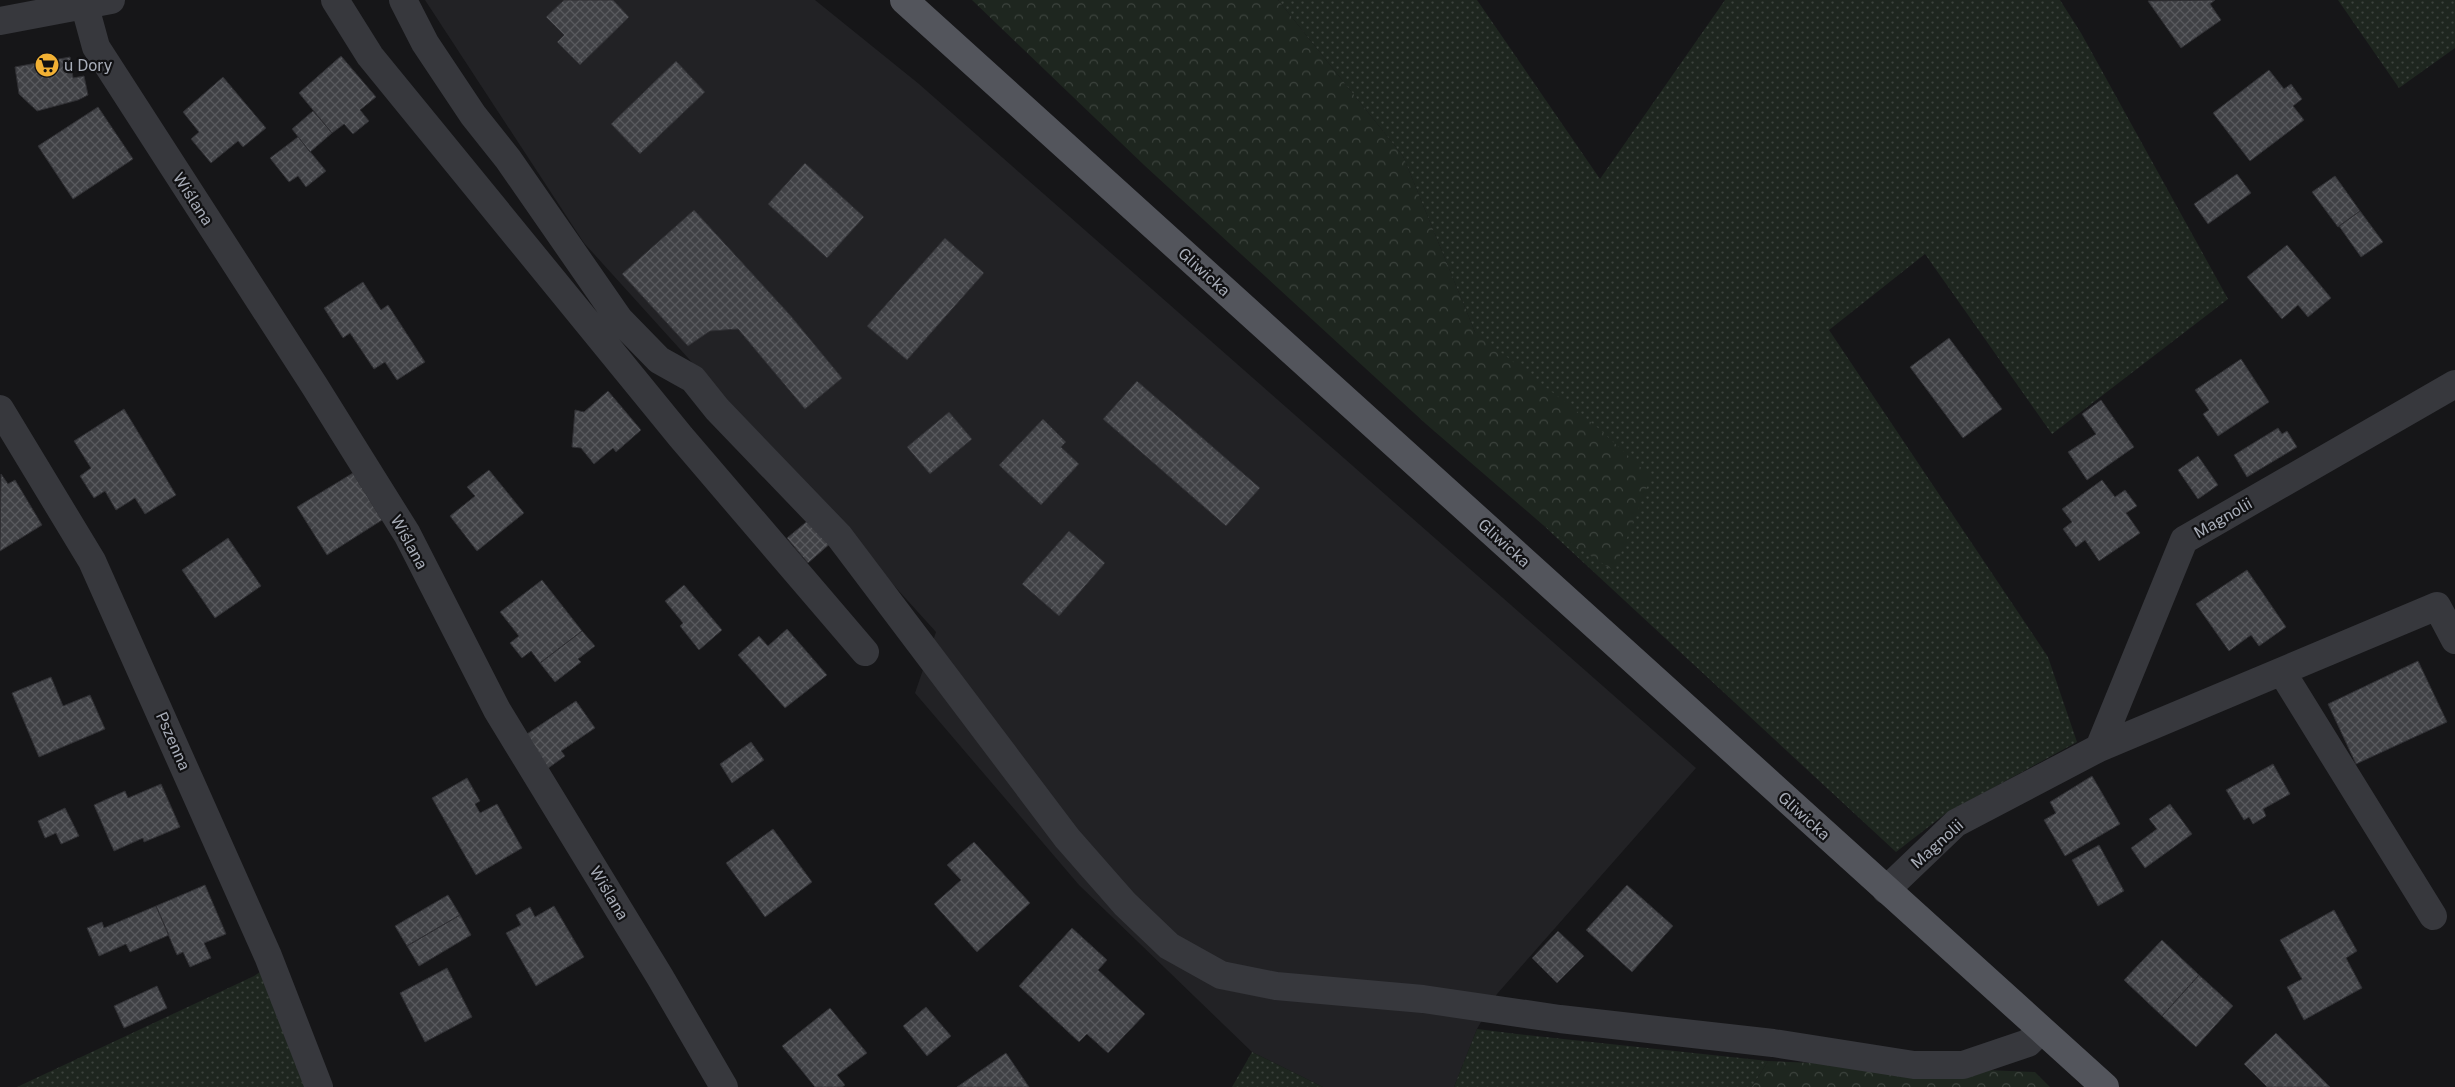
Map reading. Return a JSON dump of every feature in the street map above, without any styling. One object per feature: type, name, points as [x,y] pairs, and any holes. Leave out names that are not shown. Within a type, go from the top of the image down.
[{"type":"main road","name":"Gliwicka","points":[[904,0],[2105,1087]]},
{"type":"street","points":[[0,21],[84,3],[111,0]]},
{"type":"street","points":[[335,0],[376,63],[681,437],[865,652]]},
{"type":"street","points":[[403,0],[425,43],[454,87],[473,115],[508,158],[619,319],[659,360],[693,379],[839,536],[1067,838],[1125,904],[1169,946],[1221,975],[1276,986],[1423,999],[1560,1018],[1773,1043],[1914,1065],[1963,1065],[2028,1043],[2041,1030]]},
{"type":"street","name":"Wiślana","points":[[84,3],[96,47],[308,377],[406,534],[497,710],[660,977],[724,1087]]},
{"type":"street","name":"Magnolii","points":[[2099,748],[2184,540],[2455,384]]},
{"type":"street","name":"Pszenna","points":[[0,409],[92,561],[268,956],[319,1087]]},
{"type":"street","name":"Magnolii","points":[[1886,890],[1956,823],[2099,748],[2437,606],[2455,640]]},
{"type":"street","points":[[2282,672],[2433,916]]},
{"type":"shaded area","points":[[425,0],[815,0],[919,84],[1696,768],[1497,994],[1477,1029],[1454,1087],[1323,1087],[1252,1052],[1079,885],[915,693],[936,632],[584,243]]},
{"type":"green space","points":[[972,0],[1278,0],[1403,156],[1475,332],[1597,427],[1651,477],[1614,571],[1543,525],[1426,424],[1144,165]]},
{"type":"green space","points":[[1278,0],[1477,0],[1600,179],[1725,0],[2060,0],[2081,33],[2228,299],[2052,434],[1925,254],[1829,330],[2048,657],[2077,742],[1945,814],[1896,852],[1543,525],[1614,570],[1475,332],[1403,156]]},
{"type":"green space","points":[[2338,0],[2455,0],[2455,48],[2399,88]]},
{"type":"green space","points":[[263,970],[308,1087],[17,1087],[254,976]]},
{"type":"green space","points":[[1477,1029],[1768,1061],[1752,1087],[1454,1087]]},
{"type":"green space","points":[[1252,1052],[1323,1087],[1232,1087]]},
{"type":"green space","points":[[1768,1061],[2035,1072],[2050,1087],[1752,1087]]},
{"type":"building","points":[[564,0],[613,0],[629,17],[580,65],[557,42],[564,35],[546,17]]},
{"type":"building","points":[[2215,0],[2210,4],[2221,20],[2181,48],[2148,1]]},
{"type":"building","points":[[341,56],[376,97],[360,110],[369,121],[353,134],[344,124],[332,133],[299,93]]},
{"type":"building","points":[[70,57],[73,78],[84,76],[88,95],[78,100],[37,111],[19,94],[15,67]]},
{"type":"building","points":[[676,61],[705,92],[640,154],[611,124]]},
{"type":"building","points":[[2269,70],[2284,89],[2291,84],[2302,99],[2293,106],[2304,120],[2250,161],[2213,113]]},
{"type":"building","points":[[223,77],[266,128],[243,147],[238,141],[211,163],[191,139],[199,132],[183,112]]},
{"type":"building","points":[[98,107],[133,159],[73,199],[38,146]]},
{"type":"building","points":[[313,111],[332,133],[310,152],[292,129]]},
{"type":"building","points":[[298,137],[326,171],[306,187],[298,176],[289,182],[270,158]]},
{"type":"building","points":[[805,163],[864,217],[827,258],[768,204]]},
{"type":"building","points":[[2237,174],[2251,193],[2208,224],[2194,204]]},
{"type":"building","points":[[2335,176],[2360,211],[2338,227],[2312,192]]},
{"type":"building","points":[[694,210],[790,315],[842,378],[805,409],[738,329],[710,331],[688,346],[622,274]]},
{"type":"building","points":[[2360,211],[2383,242],[2361,257],[2339,226]]},
{"type":"building","points":[[945,238],[984,273],[907,360],[867,326]]},
{"type":"building","points":[[2287,245],[2331,298],[2308,317],[2298,305],[2282,319],[2247,277]]},
{"type":"building","points":[[363,282],[381,310],[388,305],[425,362],[397,380],[385,362],[374,369],[350,333],[343,338],[324,308]]},
{"type":"building","points":[[1949,338],[2002,409],[1963,438],[1910,367]]},
{"type":"building","points":[[2241,359],[2269,402],[2218,436],[2203,414],[2209,410],[2195,390]]},
{"type":"building","points":[[1137,381],[1260,488],[1226,526],[1103,419]]},
{"type":"building","points":[[608,391],[641,430],[616,452],[613,448],[594,464],[581,448],[572,447],[575,410],[584,412]]},
{"type":"building","points":[[2101,400],[2134,447],[2087,480],[2068,452],[2096,434],[2082,414]]},
{"type":"building","points":[[124,409],[176,495],[145,514],[135,498],[116,510],[105,491],[94,498],[80,476],[91,468],[74,441]]},
{"type":"building","points":[[949,412],[972,439],[930,474],[907,447]]},
{"type":"building","points":[[1043,419],[1066,442],[1061,447],[1079,464],[1041,505],[999,465]]},
{"type":"building","points":[[2278,428],[2282,434],[2287,431],[2297,447],[2247,477],[2234,455]]},
{"type":"building","points":[[2198,456],[2218,485],[2198,499],[2178,470]]},
{"type":"building","points":[[489,470],[524,513],[477,551],[450,516],[475,496],[467,487]]},
{"type":"building","points":[[353,473],[382,520],[327,555],[297,507]]},
{"type":"building","points":[[1,474],[8,484],[15,480],[42,525],[0,551]]},
{"type":"building","points":[[2102,480],[2115,497],[2125,490],[2137,506],[2126,513],[2140,533],[2099,561],[2085,540],[2076,547],[2063,529],[2072,522],[2062,509]]},
{"type":"building","points":[[811,518],[832,542],[808,563],[787,538]]},
{"type":"building","points":[[1069,531],[1105,563],[1059,616],[1022,584]]},
{"type":"building","points":[[228,538],[261,586],[215,618],[182,570]]},
{"type":"building","points":[[2247,570],[2286,627],[2259,646],[2251,635],[2229,651],[2196,604]]},
{"type":"building","points":[[542,580],[582,631],[540,663],[531,651],[522,658],[510,643],[519,636],[500,612]]},
{"type":"building","points":[[684,585],[722,630],[699,650],[680,626],[683,623],[665,601]]},
{"type":"building","points":[[787,629],[827,675],[785,708],[738,655],[759,636],[768,646]]},
{"type":"building","points":[[582,631],[595,646],[578,659],[581,662],[555,682],[540,663]]},
{"type":"building","points":[[2418,661],[2447,722],[2356,764],[2328,704]]},
{"type":"building","points":[[51,677],[63,706],[90,695],[105,729],[39,757],[12,693]]},
{"type":"building","points":[[576,701],[595,728],[561,751],[565,756],[547,769],[524,736]]},
{"type":"building","points":[[751,742],[764,760],[732,783],[720,764]]},
{"type":"building","points":[[2273,764],[2290,794],[2263,809],[2266,816],[2253,824],[2249,817],[2244,820],[2226,790]]},
{"type":"building","points":[[2092,776],[2120,824],[2065,856],[2044,820],[2056,813],[2050,802]]},
{"type":"building","points":[[467,778],[480,801],[475,804],[480,813],[497,804],[522,848],[476,875],[432,798]]},
{"type":"building","points":[[161,784],[180,827],[144,842],[143,838],[114,851],[94,805],[125,791],[128,798]]},
{"type":"building","points":[[2170,804],[2192,834],[2145,868],[2131,848],[2157,829],[2149,819]]},
{"type":"building","points":[[65,808],[79,836],[61,844],[56,833],[45,838],[38,821]]},
{"type":"building","points":[[773,829],[812,882],[765,917],[726,863]]},
{"type":"building","points":[[974,842],[1030,903],[977,952],[934,904],[961,880],[947,865]]},
{"type":"building","points":[[2099,845],[2124,891],[2098,906],[2072,860]]},
{"type":"building","points":[[205,885],[226,934],[204,943],[211,958],[190,967],[183,952],[177,955],[156,906]]},
{"type":"building","points":[[1627,885],[1673,926],[1632,972],[1586,930]]},
{"type":"building","points":[[448,895],[460,915],[407,946],[395,926]]},
{"type":"building","points":[[156,906],[169,935],[130,952],[126,944],[99,956],[87,928],[102,922],[104,928]]},
{"type":"building","points":[[554,906],[584,957],[536,986],[506,933],[521,925],[516,915],[530,907],[535,917]]},
{"type":"building","points":[[2334,910],[2357,951],[2346,958],[2362,988],[2304,1020],[2287,987],[2302,979],[2280,940]]},
{"type":"building","points":[[460,915],[471,935],[419,966],[407,946]]},
{"type":"building","points":[[1072,928],[1107,960],[1098,970],[1145,1014],[1108,1053],[1087,1034],[1079,1042],[1019,986]]},
{"type":"building","points":[[1558,931],[1584,956],[1557,983],[1532,958]]},
{"type":"building","points":[[2162,940],[2199,975],[2162,1016],[2124,980]]},
{"type":"building","points":[[447,968],[472,1017],[425,1042],[400,993]]},
{"type":"building","points":[[2199,975],[2233,1006],[2196,1047],[2162,1016]]},
{"type":"building","points":[[157,986],[167,1008],[124,1028],[114,1006]]},
{"type":"building","points":[[926,1007],[951,1036],[927,1056],[903,1026]]},
{"type":"building","points":[[830,1008],[867,1053],[837,1075],[845,1085],[842,1087],[815,1087],[782,1046]]},
{"type":"building","points":[[2276,1033],[2330,1087],[2267,1087],[2244,1064]]},
{"type":"building","points":[[1006,1053],[1029,1087],[957,1087]]},
{"type":"place","name":"u Dory","points":[[47,65]]}]
